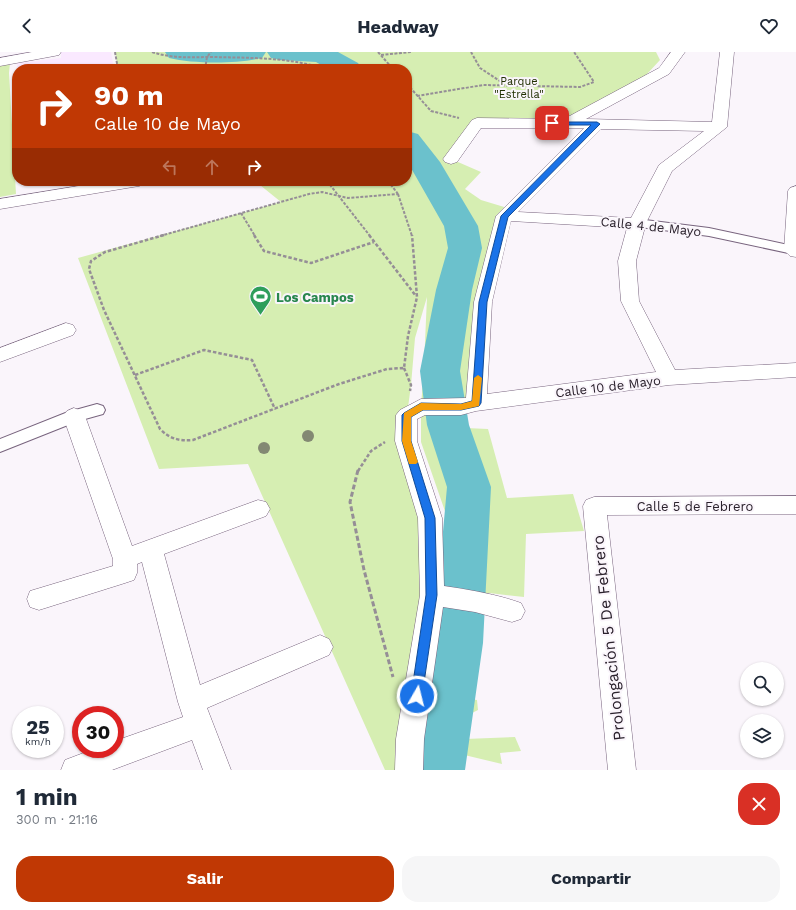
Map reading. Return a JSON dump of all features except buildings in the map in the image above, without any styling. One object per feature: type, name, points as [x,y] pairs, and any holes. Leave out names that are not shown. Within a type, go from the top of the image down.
[{"type":"street","points":[[0,62],[54,52]]},
{"type":"street","points":[[568,124],[664,71],[678,52]]},
{"type":"street","points":[[669,378],[630,301],[627,261],[637,223],[665,168],[719,127],[727,52]]},
{"type":"street","points":[[450,159],[477,123],[719,127]]},
{"type":"street","points":[[468,405],[483,302],[504,216],[597,124]]},
{"type":"street","points":[[41,197],[42,186]]},
{"type":"street","points":[[0,204],[41,197],[72,186]]},
{"type":"street","points":[[795,251],[796,191]]},
{"type":"street","name":"Calle 4 de Mayo","points":[[504,216],[637,223],[709,232],[795,251]]},
{"type":"street","points":[[0,356],[66,330]]},
{"type":"street","name":"Calle 10 de Mayo","points":[[407,427],[407,415],[421,407],[468,405],[669,378],[796,370]]},
{"type":"street","points":[[0,446],[74,416],[97,410]]},
{"type":"street","points":[[39,599],[125,573],[125,559],[74,416]]},
{"type":"street","points":[[407,427],[406,441],[430,518],[437,596],[410,739],[409,770]]},
{"type":"street","name":"Calle 5 de Febrero","points":[[594,506],[796,505]]},
{"type":"street","name":"Prolongación 5 De Febrero","points":[[594,506],[622,770]]},
{"type":"street","points":[[125,559],[258,509]]},
{"type":"street","points":[[150,549],[195,713],[217,770]]},
{"type":"street","points":[[437,596],[475,601],[512,611]]},
{"type":"street","points":[[74,770],[195,713],[320,647]]},
{"type":"path","points":[[115,52],[117,64]]},
{"type":"path","points":[[152,52],[167,57],[260,58],[310,64]]},
{"type":"path","points":[[206,64],[207,57],[211,52]]},
{"type":"path","points":[[378,52],[389,64]]},
{"type":"path","points":[[381,55],[411,52]]},
{"type":"path","points":[[471,52],[474,61],[482,71],[506,85]]},
{"type":"path","points":[[417,96],[483,85],[580,87],[589,85],[594,82],[574,52]]},
{"type":"path","points":[[412,90],[431,111],[477,123]]},
{"type":"path","points":[[331,186],[417,297]]},
{"type":"path","points":[[392,186],[398,194],[412,233],[417,297],[408,336],[404,368],[380,371],[339,384],[193,440],[179,441],[167,437],[160,429],[104,310],[89,269],[92,261],[105,252],[241,213],[322,192],[337,194],[348,198],[398,194]]},
{"type":"path","points":[[241,213],[264,251],[311,263],[374,242]]},
{"type":"path","points":[[135,375],[204,350],[252,360],[275,409]]},
{"type":"path","points":[[393,678],[364,570],[350,502],[358,470],[371,451],[407,427]]},
{"type":"shaded area","points":[[61,52],[111,52],[113,64],[17,64],[61,58]]},
{"type":"green space","name":"Parque \"Estrella\"","points":[[115,52],[656,52],[660,60],[635,87],[568,123],[477,123],[451,159],[481,172],[465,189],[481,200],[511,209],[467,413],[466,428],[488,429],[507,498],[573,494],[584,531],[526,534],[524,597],[489,593],[475,601],[459,697],[477,700],[478,710],[468,715],[465,739],[515,737],[521,751],[500,753],[502,764],[456,753],[449,769],[425,770],[443,597],[447,517],[421,442],[421,407],[427,297],[415,338],[407,415],[430,518],[409,770],[385,770],[248,464],[159,469],[78,258],[281,202],[261,186],[412,186],[412,64],[117,64]]},
{"type":"green space","points":[[10,63],[12,186],[16,186],[16,194],[0,197],[0,65]]},
{"type":"waterway","points":[[178,52],[201,54],[253,52]]},
{"type":"waterway","points":[[280,52],[322,54],[339,64]]},
{"type":"waterway","points":[[412,146],[424,162],[461,226],[465,248],[454,290],[440,371],[448,425],[469,487],[458,643],[437,770]]},
{"type":"slow traffic","points":[[413,462],[406,441],[407,415],[421,407],[461,407],[476,403],[478,378]]},
{"type":"place","name":"Los Campos","points":[[261,316]]},
{"type":"route","points":[[417,696],[432,595],[430,518],[406,441],[407,415],[421,407],[461,407],[476,403],[483,302],[504,216],[597,124],[552,123]]}]
